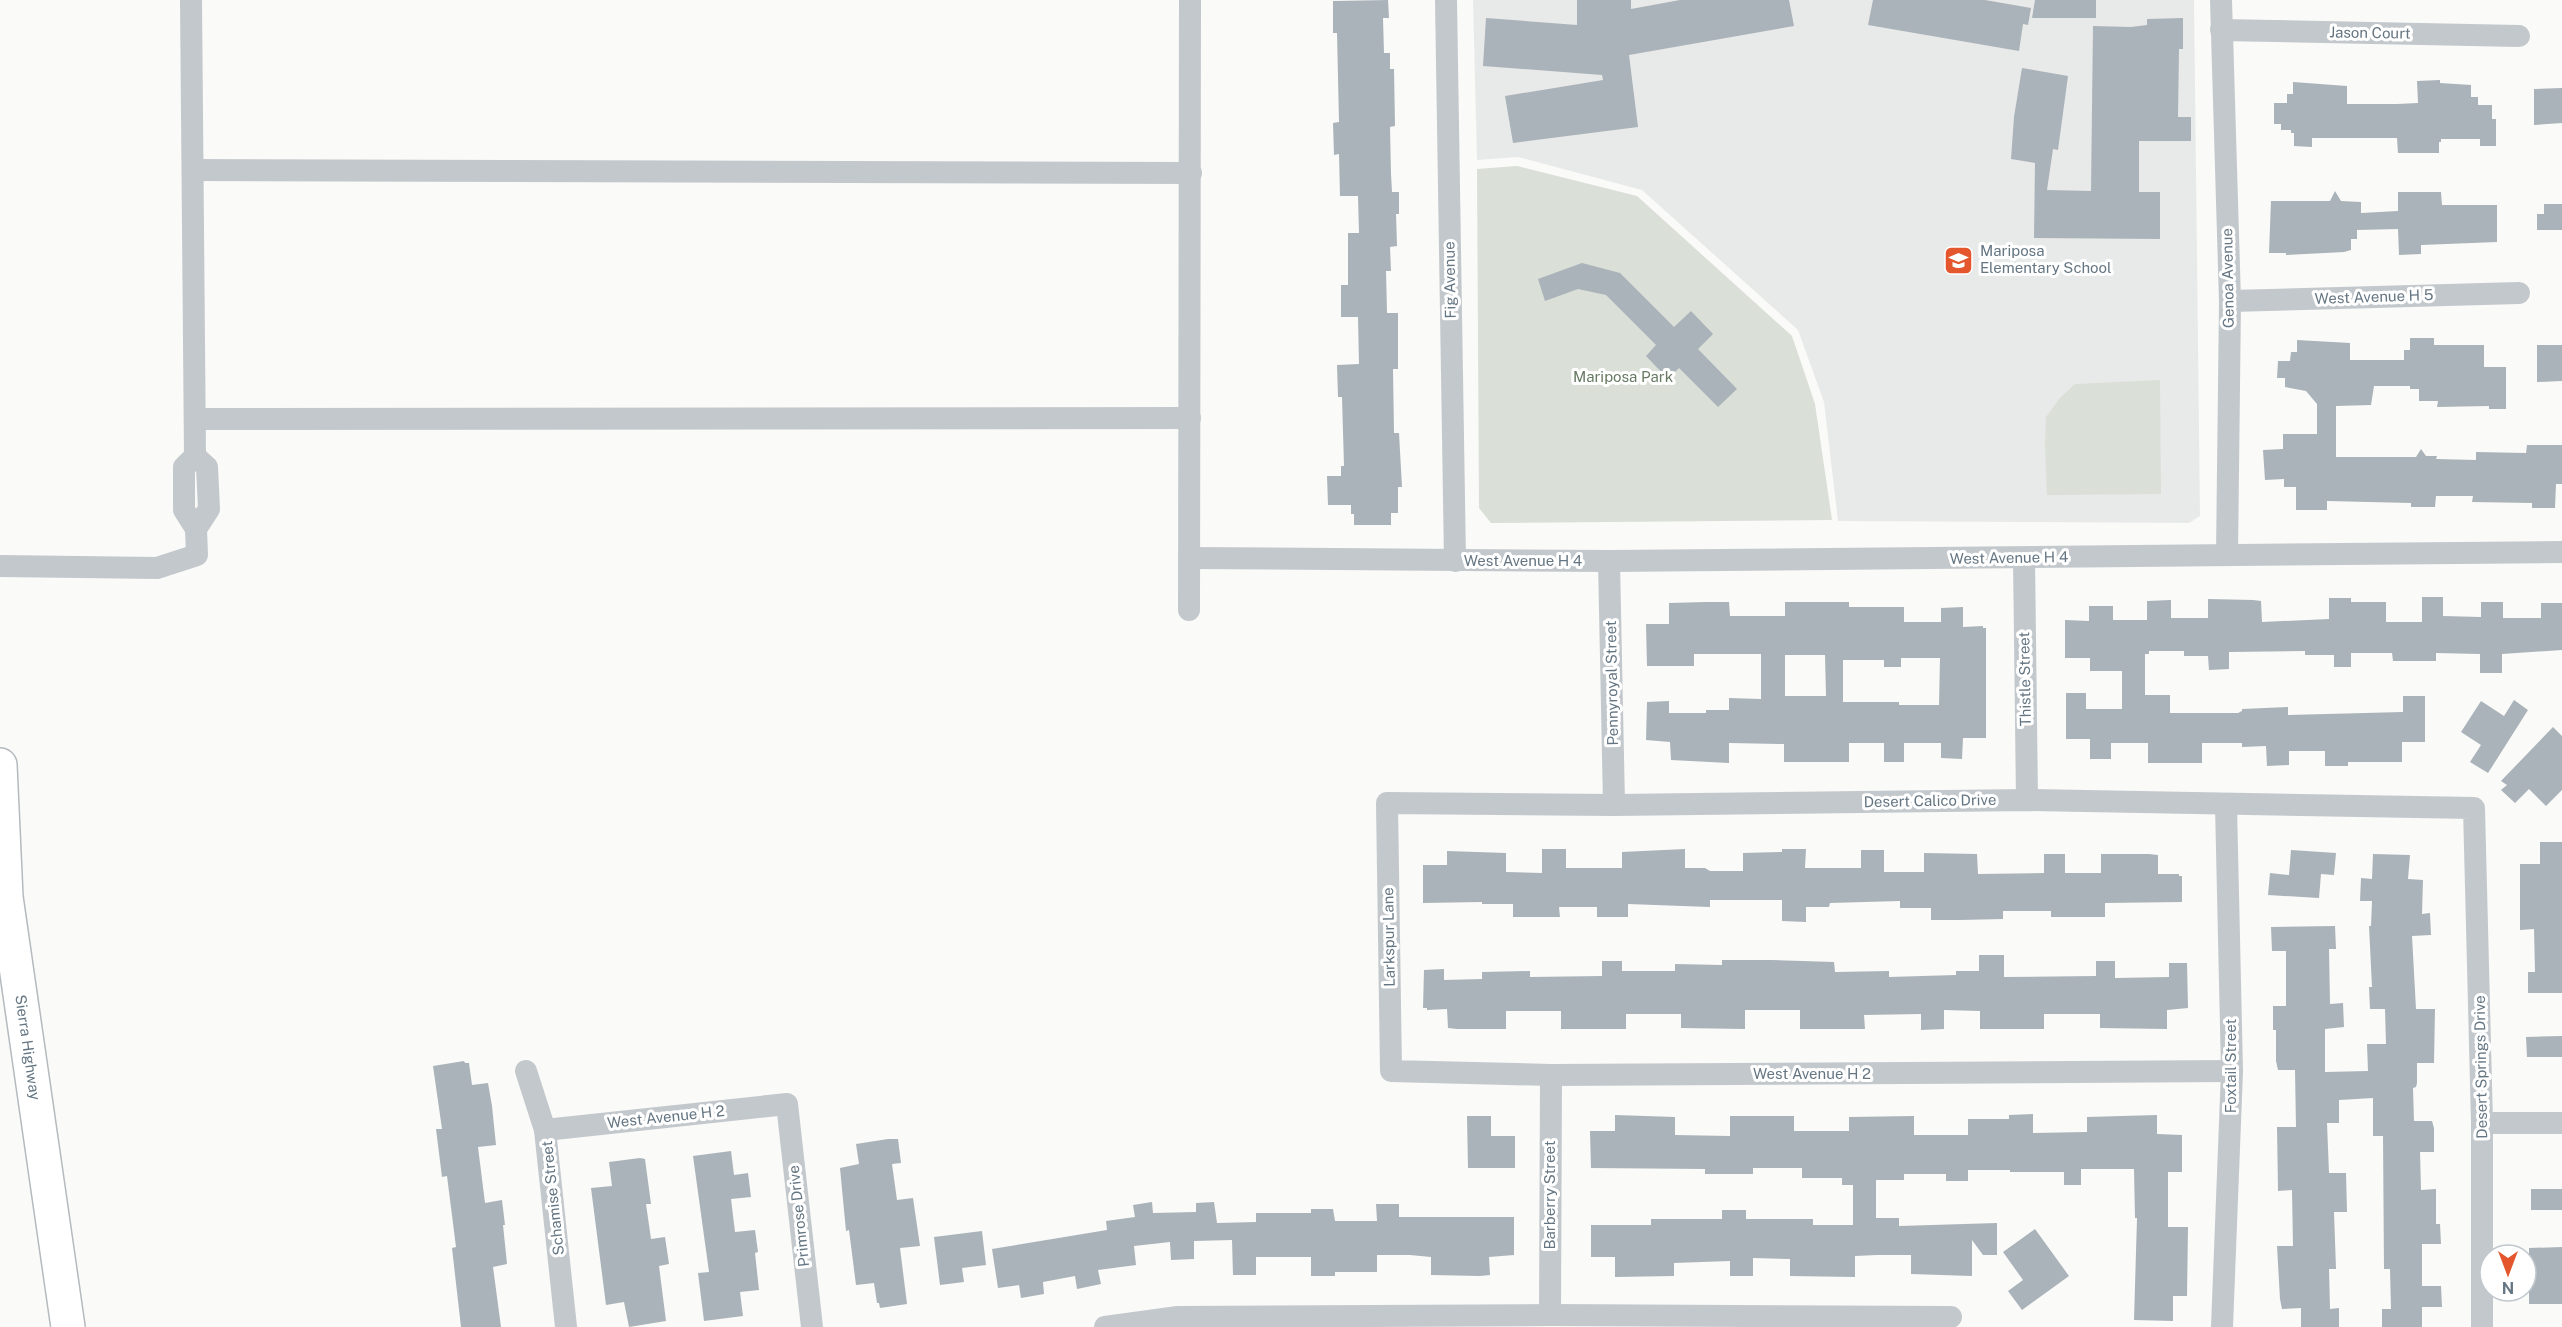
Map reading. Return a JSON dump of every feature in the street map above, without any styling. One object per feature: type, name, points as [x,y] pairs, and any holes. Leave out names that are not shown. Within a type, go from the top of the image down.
[{"type":"main road","name":"Sierra Highway","points":[[0,765],[6,897],[68,1327]]},
{"type":"street","points":[[0,566],[157,568],[196,555],[196,529],[208,509],[207,467],[195,456],[191,0]]},
{"type":"street","points":[[1190,0],[1190,610]]},
{"type":"street","name":"Fig Avenue","points":[[1446,0],[1455,561]]},
{"type":"street","name":"Genoa Avenue","points":[[2221,0],[2230,301],[2227,555]]},
{"type":"street","name":"Jason Court","points":[[2221,30],[2519,36]]},
{"type":"street","points":[[193,171],[1191,173]]},
{"type":"street","name":"West Avenue H 5","points":[[2230,301],[2519,293]]},
{"type":"street","points":[[195,419],[1190,418]]},
{"type":"street","name":"West Avenue H 4","points":[[1190,558],[1609,561],[2562,552]]},
{"type":"street","name":"Thistle Street","points":[[2024,558],[2027,800]]},
{"type":"street","name":"Pennyroyal Street","points":[[1609,561],[1614,805]]},
{"type":"street","name":"Desert Calico Drive","points":[[1387,803],[1614,805],[2027,800],[2474,808]]},
{"type":"street","name":"Larkspur Lane","points":[[1387,803],[1391,1071]]},
{"type":"street","name":"Foxtail Street","points":[[2222,1327],[2232,1071],[2226,805]]},
{"type":"street","name":"Desert Springs Drive","points":[[2474,808],[2482,1123],[2482,1327]]},
{"type":"street","name":"Schamise Street","points":[[526,1071],[545,1130],[567,1327]]},
{"type":"street","name":"West Avenue H 2","points":[[1391,1071],[1551,1075],[2232,1071]]},
{"type":"street","name":"Barberry Street","points":[[1550,1315],[1551,1075]]},
{"type":"street","name":"West Avenue H 2","points":[[545,1130],[787,1104]]},
{"type":"street","name":"Primrose Drive","points":[[787,1104],[812,1327]]},
{"type":"street","points":[[2482,1123],[2562,1123]]},
{"type":"street","points":[[1104,1327],[1178,1317],[1550,1315],[1951,1317]]},
{"type":"shaded area","name":"Mariposa Elementary School","points":[[1473,0],[2194,0],[2200,516],[2189,523],[1838,521],[1824,402],[1798,330],[1642,190],[1518,157],[1477,160]]},
{"type":"green space","name":"Mariposa Park","points":[[1517,166],[1637,196],[1792,336],[1815,404],[1832,520],[1491,523],[1479,508],[1477,169]]},
{"type":"green space","points":[[2160,380],[2161,494],[2047,495],[2046,417],[2060,398],[2075,384]]},
{"type":"building","points":[[1388,0],[1389,18],[1383,18],[1384,53],[1390,53],[1390,69],[1394,69],[1395,126],[1390,127],[1391,174],[1392,192],[1399,192],[1399,214],[1396,214],[1397,246],[1390,247],[1391,271],[1386,271],[1387,313],[1398,313],[1398,369],[1393,369],[1394,433],[1399,433],[1402,487],[1398,487],[1398,513],[1391,513],[1391,525],[1354,525],[1351,505],[1328,505],[1327,476],[1341,476],[1341,466],[1344,466],[1342,397],[1338,397],[1337,365],[1359,364],[1358,317],[1341,317],[1341,285],[1348,285],[1348,233],[1359,233],[1358,196],[1340,196],[1339,154],[1334,155],[1333,123],[1339,122],[1337,33],[1333,33],[1333,1]]},
{"type":"building","points":[[1577,0],[1631,0],[1631,9],[1680,0],[1789,0],[1794,26],[1629,55],[1638,127],[1513,143],[1505,96],[1603,80],[1602,75],[1483,66],[1486,18],[1577,25]]},
{"type":"building","points":[[1873,0],[1985,0],[2031,8],[2028,25],[2023,24],[2019,51],[1868,25]]},
{"type":"building","points":[[2035,0],[2096,0],[2096,18],[2032,18]]},
{"type":"building","points":[[2183,18],[2183,49],[2179,49],[2178,117],[2191,117],[2191,141],[2139,141],[2139,192],[2160,192],[2160,239],[2034,238],[2035,163],[2011,159],[2014,117],[2022,68],[2068,76],[2058,150],[2053,149],[2047,190],[2091,191],[2093,26],[2131,27],[2147,25],[2147,19]]},
{"type":"building","points":[[2440,80],[2440,83],[2471,85],[2471,97],[2478,97],[2478,105],[2492,105],[2492,119],[2496,119],[2496,146],[2480,146],[2480,139],[2441,139],[2439,153],[2398,153],[2397,138],[2312,138],[2312,147],[2294,146],[2294,133],[2291,133],[2291,130],[2281,130],[2281,124],[2274,124],[2274,103],[2287,103],[2287,94],[2293,94],[2293,82],[2347,86],[2347,104],[2397,104],[2418,103],[2417,81]]},
{"type":"building","points":[[2562,88],[2562,123],[2534,125],[2534,89]]},
{"type":"building","points":[[2335,191],[2341,201],[2361,202],[2361,213],[2398,211],[2398,192],[2441,192],[2442,205],[2497,205],[2497,242],[2421,245],[2421,254],[2399,255],[2398,229],[2357,230],[2357,239],[2351,239],[2351,250],[2344,252],[2286,255],[2286,253],[2269,253],[2271,201],[2330,201]]},
{"type":"building","points":[[2544,204],[2562,204],[2562,230],[2537,230],[2537,214],[2544,214]]},
{"type":"building","points":[[1582,263],[1620,273],[1674,327],[1691,311],[1713,334],[1698,349],[1737,389],[1718,407],[1679,368],[1668,379],[1646,356],[1656,345],[1606,295],[1578,289],[1545,301],[1538,279]]},
{"type":"building","points":[[2410,338],[2434,338],[2434,345],[2484,345],[2484,367],[2506,367],[2506,409],[2489,409],[2489,406],[2437,407],[2438,401],[2419,401],[2419,389],[2410,389],[2410,386],[2374,386],[2371,405],[2336,406],[2336,457],[2416,457],[2421,449],[2426,456],[2437,456],[2436,459],[2476,460],[2476,452],[2526,453],[2527,445],[2562,445],[2562,484],[2556,484],[2555,508],[2532,508],[2532,503],[2472,502],[2473,496],[2436,496],[2435,507],[2411,507],[2411,503],[2327,501],[2327,510],[2296,510],[2296,487],[2284,487],[2284,479],[2265,480],[2263,450],[2283,449],[2283,434],[2317,434],[2317,404],[2306,391],[2285,387],[2285,378],[2277,378],[2278,361],[2290,361],[2291,352],[2297,352],[2297,340],[2350,343],[2350,360],[2404,360],[2404,350],[2410,350]]},
{"type":"building","points":[[2537,345],[2562,345],[2562,381],[2537,382]]},
{"type":"building","points":[[2422,597],[2443,597],[2443,616],[2481,617],[2481,602],[2503,602],[2503,618],[2541,618],[2541,603],[2562,603],[2562,650],[2502,654],[2502,673],[2480,673],[2480,654],[2436,653],[2436,661],[2393,661],[2392,653],[2351,653],[2351,667],[2334,667],[2334,655],[2305,655],[2305,651],[2229,652],[2229,669],[2209,670],[2208,656],[2184,656],[2184,651],[2149,651],[2149,654],[2145,654],[2145,695],[2170,695],[2170,713],[2238,713],[2242,709],[2288,707],[2288,715],[2403,712],[2403,696],[2425,696],[2425,742],[2402,742],[2402,762],[2348,762],[2348,766],[2325,766],[2325,751],[2289,751],[2289,765],[2267,766],[2266,746],[2242,747],[2242,743],[2202,743],[2202,763],[2148,763],[2148,743],[2111,743],[2111,759],[2090,759],[2090,739],[2066,739],[2066,693],[2086,693],[2086,709],[2122,709],[2122,671],[2090,671],[2090,658],[2065,658],[2065,620],[2089,621],[2089,606],[2113,606],[2113,620],[2147,620],[2147,601],[2171,600],[2171,618],[2208,618],[2208,599],[2253,600],[2261,601],[2262,622],[2329,619],[2329,598],[2351,598],[2351,602],[2386,602],[2386,622],[2422,622]]},
{"type":"building","points":[[1729,602],[1730,616],[1785,616],[1785,602],[1849,602],[1849,607],[1904,607],[1904,622],[1941,622],[1941,608],[1963,607],[1963,627],[1983,626],[1986,628],[1986,738],[1963,738],[1962,759],[1941,758],[1941,743],[1904,743],[1904,762],[1884,762],[1884,743],[1849,743],[1849,762],[1784,762],[1784,744],[1729,743],[1729,763],[1671,760],[1670,742],[1646,740],[1647,702],[1669,701],[1669,713],[1706,713],[1706,710],[1729,710],[1729,698],[1761,699],[1761,654],[1694,654],[1694,666],[1647,666],[1646,624],[1669,624],[1669,603]],"holes":[[[1785,655],[1825,655],[1826,696],[1785,696]],[[1901,658],[1940,658],[1939,705],[1843,702],[1843,660],[1884,660],[1884,667],[1901,667]]]},
{"type":"building","points":[[2514,700],[2528,710],[2488,773],[2470,762],[2481,745],[2461,732],[2481,701],[2504,716]]},
{"type":"building","points":[[2553,727],[2562,736],[2562,790],[2546,806],[2529,789],[2515,803],[2501,790],[2507,785],[2501,781]]},
{"type":"building","points":[[2540,842],[2562,842],[2562,993],[2528,993],[2528,972],[2535,972],[2534,929],[2520,930],[2520,864],[2540,864]]},
{"type":"building","points":[[1542,849],[1566,849],[1566,868],[1622,868],[1622,852],[1685,849],[1685,868],[1705,868],[1710,871],[1743,871],[1743,853],[1782,852],[1782,849],[1806,849],[1805,868],[1861,868],[1861,850],[1884,850],[1884,872],[1924,872],[1924,853],[1977,854],[1978,874],[2044,873],[2044,854],[2065,854],[2065,873],[2101,873],[2101,854],[2149,854],[2158,855],[2158,874],[2182,876],[2182,902],[2105,903],[2105,917],[2051,917],[2051,911],[2003,911],[2003,919],[1960,920],[1931,920],[1931,908],[1900,908],[1900,901],[1830,903],[1829,907],[1806,907],[1806,922],[1782,921],[1782,900],[1710,900],[1710,907],[1628,904],[1628,917],[1597,917],[1597,907],[1559,907],[1560,917],[1513,917],[1513,904],[1423,903],[1423,865],[1447,865],[1447,851],[1506,853],[1506,872],[1542,873]]},
{"type":"building","points":[[2291,850],[2336,853],[2334,875],[2321,874],[2319,898],[2268,895],[2270,873],[2289,875]]},
{"type":"building","points":[[2373,854],[2410,855],[2408,879],[2423,880],[2422,914],[2430,913],[2431,935],[2412,936],[2416,1009],[2435,1009],[2434,1063],[2417,1063],[2417,1083],[2413,1088],[2414,1121],[2432,1121],[2434,1128],[2434,1152],[2420,1152],[2421,1190],[2436,1189],[2436,1224],[2440,1224],[2441,1244],[2422,1244],[2422,1286],[2441,1286],[2442,1307],[2422,1307],[2422,1327],[2382,1327],[2382,1309],[2391,1309],[2390,1269],[2384,1269],[2383,1136],[2373,1136],[2373,1098],[2339,1100],[2339,1123],[2327,1123],[2329,1173],[2346,1173],[2347,1212],[2334,1212],[2336,1269],[2329,1269],[2330,1309],[2339,1308],[2339,1327],[2301,1327],[2301,1308],[2282,1309],[2280,1299],[2277,1246],[2293,1246],[2292,1190],[2278,1191],[2277,1127],[2296,1127],[2295,1070],[2278,1070],[2276,1061],[2273,1006],[2286,1006],[2286,951],[2272,951],[2271,927],[2335,926],[2336,949],[2329,949],[2330,1004],[2343,1003],[2344,1027],[2325,1029],[2325,1072],[2368,1071],[2367,1044],[2386,1044],[2385,1009],[2370,1009],[2369,987],[2372,987],[2369,926],[2371,926],[2372,901],[2360,901],[2361,878],[2372,879]]},
{"type":"building","points":[[1979,955],[2004,955],[2004,977],[2096,976],[2096,961],[2115,961],[2115,978],[2169,977],[2169,963],[2187,963],[2188,1008],[2167,1010],[2167,1029],[2100,1028],[2100,1014],[2044,1014],[2044,1029],[1980,1029],[1980,1011],[1944,1010],[1944,1029],[1921,1030],[1921,1014],[1864,1015],[1865,1029],[1800,1029],[1800,1010],[1745,1010],[1745,1029],[1681,1028],[1681,1014],[1626,1014],[1626,1029],[1561,1029],[1561,1011],[1506,1011],[1506,1029],[1457,1029],[1448,1028],[1447,1009],[1427,1010],[1423,1008],[1424,970],[1444,969],[1444,980],[1482,979],[1482,972],[1530,971],[1530,977],[1602,976],[1602,961],[1622,961],[1622,971],[1675,971],[1675,964],[1722,965],[1722,960],[1772,960],[1834,962],[1835,972],[1889,971],[1889,977],[1956,975],[1956,971],[1979,971]]},
{"type":"building","points":[[2562,1036],[2562,1057],[2527,1057],[2526,1037]]},
{"type":"building","points":[[464,1061],[469,1063],[472,1085],[488,1083],[492,1106],[496,1145],[478,1147],[485,1203],[502,1200],[507,1264],[493,1267],[501,1327],[461,1327],[452,1248],[456,1247],[447,1176],[442,1177],[436,1129],[442,1129],[433,1066]]},
{"type":"building","points":[[2033,1114],[2033,1133],[2087,1132],[2087,1117],[2157,1115],[2157,1134],[2182,1135],[2182,1172],[2168,1172],[2168,1227],[2188,1227],[2187,1296],[2173,1296],[2173,1321],[2134,1320],[2137,1218],[2135,1218],[2134,1169],[2081,1169],[2081,1185],[2064,1185],[2064,1172],[2010,1172],[2010,1170],[1968,1170],[1968,1181],[1946,1181],[1946,1174],[1904,1174],[1904,1180],[1876,1180],[1876,1218],[1899,1218],[1899,1226],[1997,1223],[1997,1255],[1983,1255],[1972,1240],[1972,1276],[1911,1274],[1911,1255],[1877,1255],[1855,1256],[1855,1277],[1790,1276],[1790,1259],[1753,1258],[1753,1276],[1730,1276],[1730,1261],[1674,1263],[1674,1276],[1615,1277],[1615,1257],[1591,1257],[1591,1225],[1651,1225],[1651,1219],[1722,1219],[1722,1210],[1746,1210],[1746,1219],[1813,1219],[1813,1225],[1853,1225],[1853,1185],[1842,1185],[1842,1178],[1802,1178],[1802,1168],[1753,1168],[1753,1174],[1705,1174],[1705,1169],[1591,1168],[1590,1131],[1615,1131],[1615,1115],[1675,1117],[1675,1135],[1730,1136],[1730,1116],[1794,1116],[1794,1131],[1849,1131],[1849,1117],[1914,1116],[1914,1135],[1968,1135],[1968,1119],[2009,1119],[2009,1115]]},
{"type":"building","points":[[1467,1116],[1491,1116],[1491,1136],[1515,1136],[1515,1168],[1468,1168]]},
{"type":"building","points":[[898,1139],[901,1163],[892,1164],[897,1200],[913,1198],[920,1246],[900,1248],[907,1304],[880,1308],[874,1283],[856,1285],[849,1230],[846,1231],[840,1168],[859,1164],[856,1144]]},
{"type":"building","points":[[731,1151],[734,1175],[748,1173],[751,1197],[731,1199],[735,1232],[755,1230],[759,1290],[740,1292],[743,1316],[704,1321],[698,1273],[709,1272],[693,1156]]},
{"type":"building","points":[[645,1159],[651,1204],[646,1204],[651,1239],[665,1237],[669,1264],[659,1266],[666,1321],[629,1327],[624,1302],[606,1305],[591,1188],[612,1186],[609,1162]]},
{"type":"building","points":[[2531,1189],[2562,1189],[2562,1210],[2531,1210]]},
{"type":"building","points":[[1152,1202],[1153,1213],[1196,1212],[1196,1203],[1214,1202],[1217,1223],[1256,1222],[1256,1213],[1311,1213],[1311,1209],[1333,1209],[1335,1221],[1377,1221],[1376,1204],[1399,1204],[1399,1217],[1514,1217],[1514,1255],[1489,1257],[1490,1275],[1480,1276],[1431,1275],[1431,1257],[1410,1255],[1377,1255],[1377,1272],[1335,1272],[1335,1276],[1311,1276],[1311,1257],[1256,1257],[1256,1275],[1233,1275],[1232,1240],[1194,1241],[1194,1259],[1171,1260],[1170,1242],[1134,1246],[1136,1265],[1098,1270],[1101,1284],[1077,1289],[1075,1276],[1043,1282],[1044,1294],[1021,1298],[1019,1285],[998,1288],[992,1249],[1107,1230],[1106,1221],[1135,1217],[1133,1205]]},
{"type":"building","points":[[2035,1229],[2069,1276],[2022,1310],[2008,1291],[2023,1280],[2003,1252]]},
{"type":"building","points":[[982,1231],[986,1265],[962,1268],[964,1282],[940,1285],[934,1237]]},
{"type":"building","points":[[2562,1247],[2562,1304],[2529,1304],[2538,1303],[2538,1248]]},
{"type":"place","name":"Mariposa Elementary School","points":[[1959,260]]}]
